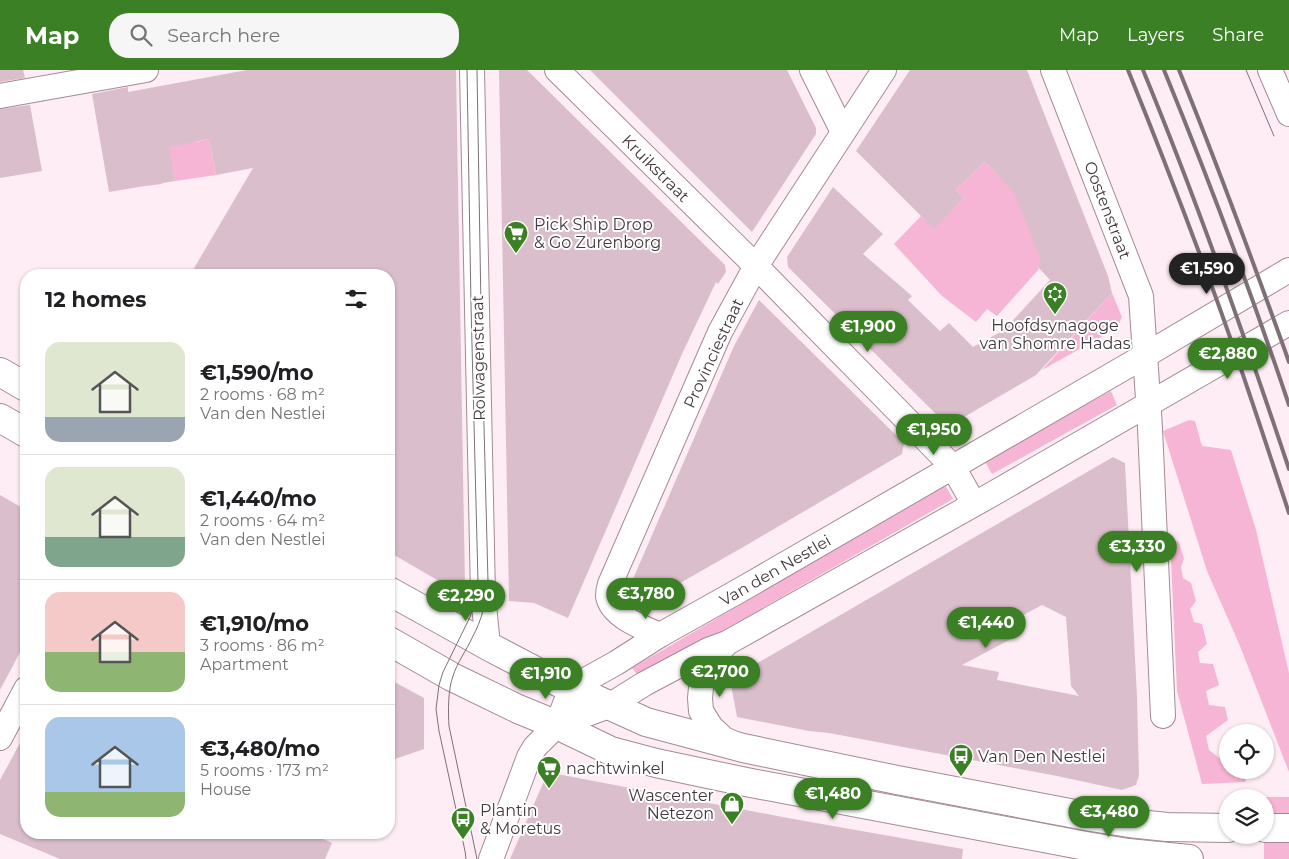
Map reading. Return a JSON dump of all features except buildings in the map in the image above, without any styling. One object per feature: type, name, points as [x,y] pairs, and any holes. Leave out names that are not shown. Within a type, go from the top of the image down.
[{"type":"main road","points":[[0,372],[20,384]]},
{"type":"main road","points":[[0,418],[20,430]]},
{"type":"main road","points":[[395,594],[549,678],[646,722],[743,748],[897,780],[1129,823],[1167,827],[1219,828]]},
{"type":"main road","points":[[395,644],[452,677],[611,751],[656,763],[746,782],[1128,856],[1189,859]]},
{"type":"main road","points":[[1274,828],[1289,828]]},
{"type":"street","points":[[0,96],[146,70]]},
{"type":"street","name":"Rolwagenstraat","points":[[472,70],[483,595],[488,646]]},
{"type":"street","name":"Kruikstraat","points":[[557,70],[756,266],[953,467]]},
{"type":"street","points":[[812,70],[843,132]]},
{"type":"street","name":"Provinciestraat","points":[[660,635],[641,628],[617,613],[608,596],[610,584],[720,332],[756,266],[884,70]]},
{"type":"street","name":"Oostenstraat","points":[[1053,70],[1141,296],[1150,428],[1163,716]]},
{"type":"street","points":[[1270,70],[1289,114]]},
{"type":"street","name":"Van den Nestlei","points":[[571,688],[1289,270]]},
{"type":"street","points":[[557,725],[609,706],[644,684],[708,650],[727,643],[1289,323]]},
{"type":"street","points":[[953,467],[974,504]]},
{"type":"street","points":[[727,643],[709,664],[702,678],[700,698],[702,711],[711,727],[724,739],[743,748]]},
{"type":"street","points":[[491,859],[528,758],[535,747],[557,725],[571,688]]},
{"type":"street","points":[[0,738],[20,700]]},
{"type":"street","points":[[1128,856],[1129,823]]},
{"type":"shaded area","points":[[193,128],[196,142],[209,139],[216,175],[175,181],[171,162],[159,164],[162,184],[145,186],[139,156]]},
{"type":"shaded area","points":[[985,162],[1020,197],[1047,253],[1037,266],[1039,269],[997,316],[987,309],[976,322],[942,296],[894,244],[921,216],[934,228],[964,198],[956,190]]},
{"type":"shaded area","points":[[1112,293],[1122,317],[1117,328],[1042,370]]},
{"type":"shaded area","points":[[1111,391],[1117,405],[992,474],[984,460]]},
{"type":"shaded area","points":[[1189,420],[1195,421],[1202,446],[1231,450],[1256,530],[1289,673],[1289,772],[1274,733],[1274,724],[1270,724],[1240,646],[1207,571],[1163,431]]},
{"type":"shaded area","points":[[945,485],[953,499],[640,678],[632,668]]},
{"type":"shaded area","points":[[1170,539],[1179,542],[1184,559],[1181,567],[1183,578],[1191,583],[1196,601],[1190,609],[1194,622],[1202,624],[1207,644],[1198,652],[1200,663],[1213,664],[1219,685],[1206,691],[1209,705],[1225,707],[1228,720],[1219,724],[1219,727],[1206,736],[1209,750],[1219,758],[1219,779],[1245,779],[1246,782],[1202,784],[1177,691]]},
{"type":"shaded area","points":[[1274,797],[1289,797],[1289,859],[1264,859],[1264,844],[1274,844]]},
{"type":"tram line","points":[[466,859],[436,709],[439,685],[443,672],[470,617],[477,594],[478,582],[467,70]]},
{"type":"tram line","points":[[477,70],[488,582],[481,618],[451,681],[448,714],[477,859]]},
{"type":"tram line","points":[[1246,70],[1274,136]]},
{"type":"railway","points":[[1128,70],[1220,308],[1289,513]]},
{"type":"railway","points":[[1143,70],[1219,268],[1289,469]]},
{"type":"railway","points":[[1164,70],[1229,236],[1289,405]]},
{"type":"railway","points":[[1179,70],[1236,215],[1289,362]]},
{"type":"place","name":"Pick Ship Drop & Go Zurenborg","points":[[516,254]]},
{"type":"place","name":"Hoofdsynagoge van Shomre Hadas","points":[[1055,315]]},
{"type":"place","name":"Van Den Nestlei","points":[[961,777]]},
{"type":"place","name":"nachtwinkel","points":[[549,789]]},
{"type":"place","name":"Wascenter Netezon","points":[[732,825]]},
{"type":"place","name":"Plantin & Moretus","points":[[463,840]]}]
